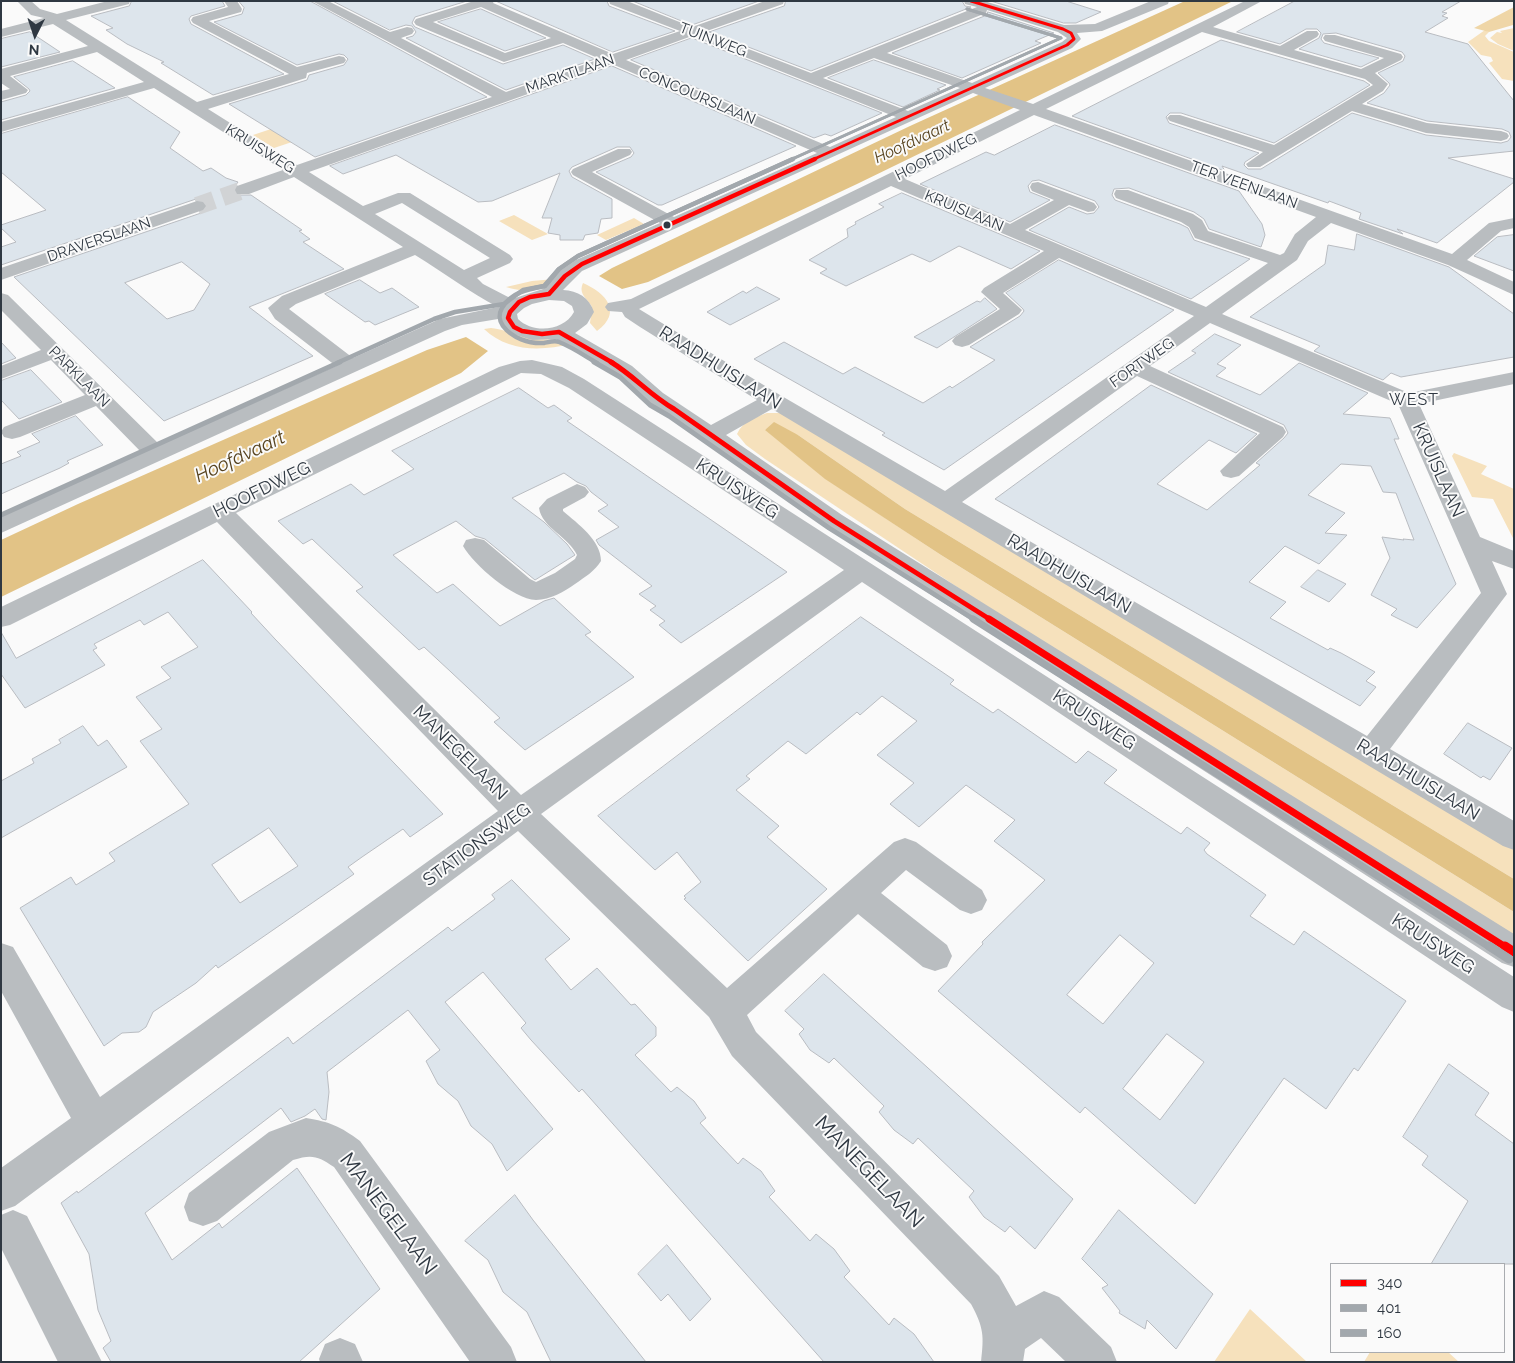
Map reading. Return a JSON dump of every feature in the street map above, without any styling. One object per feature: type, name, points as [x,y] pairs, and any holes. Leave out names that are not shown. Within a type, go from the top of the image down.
[{"type":"street","name":"KRUISWEG","points":[[23,1],[36,12],[50,17],[468,280],[476,288],[516,310],[522,331],[531,333],[559,332],[608,359],[624,370],[654,398],[674,409],[834,521],[1514,952]]},
{"type":"street","name":"KRUISWEG","points":[[31,1],[47,9],[50,17]]},
{"type":"street","points":[[1,33],[50,17],[124,1]]},
{"type":"street","points":[[199,111],[301,75],[198,20],[236,9],[230,1]]},
{"type":"street","points":[[318,1],[504,97]]},
{"type":"street","name":"TUINWEG","points":[[615,1],[909,117]]},
{"type":"street","name":"MARKTLAAN","points":[[295,171],[778,1]]},
{"type":"street","points":[[1046,31],[1091,33],[1106,29],[1163,1]]},
{"type":"street","name":"HOOFDWEG","points":[[621,307],[636,304],[1030,108],[1256,1]]},
{"type":"street","points":[[485,2],[421,22],[504,58],[563,38]]},
{"type":"street","name":"CONCOURSLAAN","points":[[485,2],[611,59],[831,153]]},
{"type":"street","points":[[968,3],[1046,31],[1060,40],[1060,48]]},
{"type":"street","points":[[1,525],[428,332],[516,310],[549,294],[571,269],[582,262],[598,258],[909,117],[977,89],[1071,43],[1074,39],[1067,31],[968,3],[875,53],[812,78]]},
{"type":"street","points":[[9,5],[26,16],[50,17]]},
{"type":"street","points":[[389,37],[427,24]]},
{"type":"street","points":[[1200,28],[1362,74],[1378,80],[1381,84],[1378,88],[1254,164]]},
{"type":"street","points":[[1282,51],[1312,34]]},
{"type":"street","points":[[1330,38],[1396,57],[1362,74]]},
{"type":"street","points":[[1,75],[98,47]]},
{"type":"street","name":"TER VEENLAAN","points":[[875,53],[1455,261],[1514,289]]},
{"type":"street","points":[[296,72],[339,60]]},
{"type":"street","points":[[1,75],[22,90],[1,96]]},
{"type":"street","points":[[1,127],[155,83]]},
{"type":"street","points":[[199,111],[230,105]]},
{"type":"street","points":[[1349,105],[1426,128],[1501,136]]},
{"type":"street","points":[[1175,118],[1276,151]]},
{"type":"street","points":[[624,152],[579,172],[674,224]]},
{"type":"street","points":[[243,190],[295,171]]},
{"type":"street","name":"KRUISLAAN","points":[[890,179],[1407,400],[1494,594],[1501,602],[1371,752]]},
{"type":"street","points":[[1038,187],[1088,207]]},
{"type":"street","points":[[1122,194],[1187,218],[1196,224],[1201,234],[1282,262]]},
{"type":"street","points":[[361,213],[404,197],[504,258],[468,280]]},
{"type":"street","name":"KRUISLAAN","points":[[1011,231],[1068,199]]},
{"type":"street","name":"DRAVERSLAAN","points":[[1,274],[106,234],[197,206]]},
{"type":"street","name":"FORTWEG","points":[[946,502],[1291,256],[1300,238],[1330,216]]},
{"type":"street","points":[[1455,261],[1495,227],[1514,223]]},
{"type":"street","points":[[351,366],[282,315],[278,308],[289,300],[415,248]]},
{"type":"street","points":[[962,341],[1012,310],[990,292],[1057,251]]},
{"type":"street","points":[[569,296],[579,280],[594,265],[598,258]]},
{"type":"street","points":[[549,294],[569,296],[576,299],[584,308],[583,317],[578,322],[559,332]]},
{"type":"street","name":"PARKLAAN","points":[[1,299],[157,455]]},
{"type":"street","name":"RAADHUISLAAN","points":[[621,307],[772,400],[1514,837]]},
{"type":"street","points":[[578,322],[596,337],[646,367],[659,379],[670,395],[674,409]]},
{"type":"street","points":[[1,373],[54,352]]},
{"type":"street","points":[[599,398],[608,359]]},
{"type":"street","name":"KRUISWEG","points":[[531,366],[557,372],[599,398],[1514,996]]},
{"type":"street","name":"HOOFDWEG","points":[[1,618],[506,371],[531,366]]},
{"type":"street","points":[[1136,367],[1275,432],[1231,470]]},
{"type":"street","points":[[1407,400],[1514,378]]},
{"type":"street","points":[[12,432],[99,397]]},
{"type":"street","points":[[710,435],[772,400]]},
{"type":"street","points":[[475,546],[518,583],[528,589],[537,591],[548,588],[589,560],[591,556],[588,548],[552,514],[551,508],[577,492]]},
{"type":"street","name":"MANEGELAAN","points":[[220,511],[519,814],[727,1011],[734,1029],[744,1044],[985,1290],[997,1310],[1004,1349]]},
{"type":"street","points":[[786,521],[834,521]]},
{"type":"street","points":[[1471,542],[1514,560]]},
{"type":"street","name":"STATIONSWEG","points":[[1,1192],[519,814],[862,570]]},
{"type":"street","points":[[934,616],[940,588]]},
{"type":"street","name":"KRUISWEG","points":[[1253,824],[1322,830]]},
{"type":"street","points":[[727,1011],[905,851],[971,900]]},
{"type":"street","points":[[859,894],[935,956]]},
{"type":"street","points":[[1,958],[95,1124]]},
{"type":"street","name":"MANEGELAAN","points":[[204,1207],[282,1145],[306,1138],[328,1140],[347,1154],[496,1362]]},
{"type":"street","points":[[13,1230],[77,1360]]},
{"type":"street","name":"MANEGELAAN","points":[[1004,1349],[1044,1312],[1096,1362]]},
{"type":"shaded area","points":[[1514,7],[1513,25],[1489,32],[1474,28]]},
{"type":"shaded area","points":[[1514,28],[1514,51],[1490,38],[1497,32],[1502,33],[1500,31]]},
{"type":"shaded area","points":[[1485,30],[1489,32],[1485,36],[1489,41],[1514,52],[1514,81],[1502,79],[1489,63],[1493,61],[1491,57],[1481,55],[1468,42]]},
{"type":"shaded area","points":[[274,128],[295,141],[274,148],[253,135]]},
{"type":"shaded area","points":[[514,215],[548,234],[532,240],[499,221]]},
{"type":"shaded area","points":[[634,218],[644,224],[606,240],[597,235]]},
{"type":"shaded area","points":[[555,279],[543,287],[526,291],[506,287],[532,281]]},
{"type":"shaded area","points":[[583,283],[599,292],[610,310],[605,324],[597,331],[590,323],[592,307],[582,293]]},
{"type":"shaded area","points":[[491,328],[524,337],[556,340],[571,344],[548,348],[514,346],[493,337],[484,329]]},
{"type":"shaded area","points":[[767,413],[781,413],[1514,848],[1514,879],[905,509],[798,435],[765,429],[826,479],[941,555],[1514,912],[1514,938],[963,591],[765,459],[746,445],[737,434],[753,418]]},
{"type":"shaded area","points":[[1454,453],[1487,466],[1481,474],[1514,489],[1514,540],[1493,499],[1472,497],[1452,456]]},
{"type":"shaded area","points":[[1250,1309],[1307,1362],[1214,1362]]},
{"type":"shaded area","points":[[1369,1353],[1449,1353],[1459,1362],[1364,1362]]},
{"type":"water","name":"Hoofdvaart","points":[[1185,1],[1233,1],[857,184],[648,282],[622,289],[599,276],[612,268],[910,126]]},
{"type":"water","name":"Hoofdvaart","points":[[466,337],[488,351],[461,373],[1,597],[1,540],[78,504],[427,350]]},
{"type":"water","points":[[774,422],[798,435],[905,509],[1514,879],[1514,912],[941,555],[825,479],[765,430]]},
{"type":"pier","points":[[548,301],[564,306],[567,314],[542,326],[527,320],[526,315],[529,308]]},
{"type":"building","points":[[132,1],[222,1],[225,6],[191,16],[189,19],[191,24],[284,74],[213,95],[161,63],[164,62],[127,44],[106,30],[113,28],[91,16],[129,6]]},
{"type":"building","points":[[239,1],[310,1],[487,97],[315,157],[229,104],[307,80],[309,75],[344,65],[348,59],[344,55],[339,54],[297,65],[214,22],[242,14],[244,8]]},
{"type":"building","points":[[333,1],[467,1],[415,17],[412,23],[415,27],[503,64],[563,45],[595,59],[506,90],[406,38],[413,36],[416,32],[412,26],[406,25],[390,30]]},
{"type":"building","points":[[496,1],[607,1],[609,6],[675,31],[613,52]]},
{"type":"building","points":[[633,1],[759,1],[692,25]]},
{"type":"building","points":[[786,1],[962,1],[965,6],[971,7],[811,71],[709,32],[784,6]]},
{"type":"building","points":[[991,1],[1066,1],[1101,12],[1076,23],[1064,23]]},
{"type":"building","points":[[1295,1],[1461,1],[1442,12],[1447,13],[1442,16],[1448,18],[1425,32],[1468,44],[1514,101],[1514,151],[1448,158],[1514,179],[1514,182],[1437,243],[1397,229],[1403,234],[1359,219],[1361,213],[1329,201],[1328,203],[1222,166],[1225,171],[1072,116],[1221,40],[1364,81],[1370,85],[1274,143],[1181,113],[1170,113],[1166,117],[1169,123],[1259,153],[1245,162],[1244,165],[1248,169],[1261,169],[1352,113],[1426,135],[1501,143],[1508,141],[1511,137],[1509,132],[1502,129],[1427,121],[1367,103],[1384,93],[1390,85],[1378,73],[1403,61],[1405,56],[1402,52],[1336,33],[1323,34],[1321,39],[1324,43],[1379,58],[1361,67],[1299,49],[1319,38],[1321,33],[1317,29],[1306,29],[1280,44],[1237,32]]},
{"type":"building","points":[[481,9],[546,38],[505,51],[438,22]]},
{"type":"building","points":[[988,12],[1054,33],[1035,41],[1041,43],[962,78],[892,53],[987,15]]},
{"type":"building","points":[[30,32],[60,52],[1,67],[1,39]]},
{"type":"building","points":[[692,38],[882,113],[831,136],[825,134],[814,138],[631,60]]},
{"type":"building","points":[[874,60],[946,85],[937,89],[940,90],[903,107],[828,78]]},
{"type":"building","points":[[73,61],[115,88],[1,120],[1,102],[26,95],[30,91],[14,77]]},
{"type":"building","points":[[612,66],[796,146],[662,205],[658,205],[596,172],[631,157],[634,153],[630,147],[617,147],[572,167],[569,171],[572,177],[612,199],[612,218],[601,219],[598,233],[585,235],[583,240],[560,240],[560,235],[548,233],[552,218],[542,218],[560,173],[492,201],[478,202],[396,155],[343,174],[330,166]]},
{"type":"building","points":[[128,97],[180,132],[170,148],[203,171],[211,168],[226,178],[238,182],[233,189],[235,195],[251,195],[302,230],[299,231],[310,239],[303,242],[344,269],[249,307],[313,356],[164,421],[14,277],[204,212],[208,206],[204,201],[196,199],[1,265],[1,247],[16,242],[1,228],[1,225],[46,210],[1,172],[1,134]],"holes":[[[182,262],[210,284],[194,310],[167,319],[125,283]]]},
{"type":"building","points":[[1055,125],[1239,191],[1262,224],[1265,235],[1261,247],[1209,229],[1204,219],[1194,212],[1129,188],[1114,189],[1112,195],[1115,200],[1188,228],[1194,240],[1250,259],[1191,299],[1029,230],[1069,207],[1087,214],[1094,213],[1099,207],[1095,201],[1039,180],[1032,181],[1028,186],[1030,192],[1050,200],[1010,222],[920,184],[986,152],[994,155]]},
{"type":"building","points":[[902,193],[1040,251],[1011,269],[959,246],[930,262],[912,254],[846,286],[820,273],[827,269],[809,260],[848,237],[847,229],[856,224],[855,222],[884,207],[879,204]]},
{"type":"building","points":[[1357,234],[1449,267],[1514,314],[1514,357],[1401,377],[1391,373],[1383,380],[1314,351],[1320,346],[1250,317],[1325,264],[1328,245],[1354,250]]},
{"type":"building","points":[[1514,235],[1514,271],[1474,256],[1497,237]]},
{"type":"building","points":[[1059,260],[1174,310],[944,470],[882,435],[885,433],[754,359],[784,342],[843,374],[855,367],[923,403],[950,386],[952,388],[995,360],[970,347],[1020,316],[1024,311],[1006,293]]},
{"type":"building","points":[[360,280],[380,293],[392,288],[419,307],[375,325],[369,321],[365,322],[325,294]]},
{"type":"building","points":[[757,287],[780,299],[730,325],[707,312],[743,291],[746,293]]},
{"type":"building","points":[[985,298],[997,309],[937,348],[914,337],[977,301],[980,302]]},
{"type":"building","points":[[1215,334],[1241,345],[1217,364],[1226,368],[1216,376],[1260,395],[1299,363],[1368,393],[1343,414],[1390,418],[1399,439],[1394,439],[1456,584],[1417,628],[1391,615],[1397,609],[1371,595],[1390,558],[1382,537],[1414,540],[1396,493],[1383,492],[1371,466],[1341,464],[1308,495],[1345,513],[1325,533],[1347,535],[1319,564],[1285,546],[1249,582],[1286,602],[1270,618],[1328,650],[1330,648],[1341,653],[1375,672],[1366,681],[1376,687],[1360,706],[995,499],[1151,385],[1257,434],[1236,453],[1209,440],[1157,484],[1207,510],[1260,465],[1256,463],[1288,433],[1284,425],[1168,372],[1196,353],[1192,351]]},
{"type":"building","points":[[1,342],[16,358],[1,364]]},
{"type":"building","points":[[31,370],[62,402],[19,419],[1,400],[1,381]]},
{"type":"building","points":[[519,388],[548,408],[554,405],[572,418],[567,421],[787,572],[681,643],[659,625],[665,621],[650,610],[656,606],[639,594],[652,586],[599,545],[596,540],[619,527],[598,511],[608,505],[586,486],[564,473],[512,498],[544,522],[567,544],[575,555],[535,580],[485,539],[475,536],[456,521],[393,555],[437,593],[453,584],[500,626],[544,601],[554,598],[591,632],[585,635],[634,677],[525,750],[494,722],[500,718],[424,647],[419,650],[356,591],[363,587],[312,539],[303,544],[278,521],[351,484],[364,495],[414,469],[392,451]]},
{"type":"building","points":[[76,416],[103,445],[67,461],[69,463],[60,468],[1,494],[1,464],[21,456],[17,452],[40,442],[32,434]]},
{"type":"building","points":[[203,560],[275,639],[443,814],[410,837],[403,829],[362,857],[348,867],[354,874],[218,968],[216,965],[196,983],[153,1012],[146,1027],[139,1032],[122,1033],[104,1046],[20,908],[71,877],[76,885],[115,861],[109,853],[189,804],[140,741],[162,729],[136,697],[171,678],[161,667],[198,647],[168,612],[144,625],[140,620],[94,644],[97,648],[93,650],[105,665],[25,708],[1,674],[1,632],[16,658]],"holes":[[[269,828],[298,866],[240,903],[212,865]]]},
{"type":"building","points":[[1318,570],[1346,584],[1329,602],[1301,587]]},
{"type":"building","points":[[861,617],[954,680],[950,684],[993,713],[998,709],[1076,763],[1088,751],[1117,770],[1104,783],[1181,834],[1187,827],[1210,843],[1204,850],[1207,854],[1266,895],[1250,916],[1294,945],[1304,931],[1406,1001],[1358,1071],[1354,1068],[1326,1109],[1284,1078],[1195,1204],[1085,1107],[1080,1113],[938,991],[983,944],[982,942],[1045,880],[994,841],[1015,820],[966,785],[919,827],[890,804],[914,783],[877,755],[917,721],[882,696],[860,715],[857,712],[806,754],[788,741],[746,776],[750,779],[736,790],[779,826],[767,837],[827,889],[748,961],[684,899],[686,898],[684,896],[701,882],[677,852],[655,870],[598,816]],"holes":[[[1120,935],[1154,963],[1103,1024],[1067,995]],[[1167,1034],[1204,1062],[1160,1120],[1123,1089]]]},
{"type":"building","points":[[1468,723],[1512,748],[1490,780],[1483,776],[1481,778],[1444,754]]},
{"type":"building","points":[[83,726],[98,746],[107,740],[127,767],[1,838],[1,781],[34,763],[32,759],[61,743],[59,740]]},
{"type":"building","points":[[512,880],[570,939],[545,959],[571,990],[597,968],[631,1005],[635,1004],[656,1027],[656,1036],[635,1055],[671,1092],[677,1087],[694,1101],[706,1118],[700,1123],[719,1144],[738,1164],[743,1158],[761,1171],[775,1191],[769,1197],[810,1241],[816,1234],[834,1249],[850,1271],[844,1277],[889,1325],[894,1318],[914,1334],[934,1362],[824,1362],[582,1089],[579,1092],[531,1040],[521,1028],[526,1023],[483,972],[445,1002],[553,1129],[507,1171],[492,1144],[471,1126],[458,1101],[438,1084],[426,1061],[440,1050],[408,1010],[327,1072],[329,1092],[326,1120],[322,1119],[315,1109],[291,1122],[281,1108],[145,1213],[172,1260],[219,1223],[222,1228],[297,1168],[380,1289],[299,1362],[111,1362],[103,1348],[111,1341],[98,1310],[89,1254],[61,1203],[77,1191],[78,1193],[288,1037],[293,1044],[448,927],[452,931],[495,899],[492,895]]},
{"type":"building","points":[[824,974],[1073,1199],[1035,1249],[1010,1226],[1005,1232],[984,1217],[969,1197],[974,1191],[918,1138],[913,1144],[894,1130],[879,1112],[884,1106],[834,1058],[829,1063],[810,1050],[799,1034],[804,1029],[785,1011]]},
{"type":"building","points":[[1449,1064],[1489,1093],[1475,1115],[1514,1144],[1514,1264],[1432,1263],[1468,1201],[1422,1165],[1428,1156],[1403,1137]]},
{"type":"building","points":[[515,1195],[646,1362],[551,1362],[527,1312],[503,1292],[488,1260],[465,1241]]},
{"type":"building","points":[[1119,1210],[1213,1294],[1176,1349],[1147,1320],[1145,1329],[1119,1313],[1120,1311],[1102,1288],[1108,1285],[1082,1259]]},
{"type":"building","points":[[667,1245],[711,1299],[690,1321],[668,1294],[661,1301],[638,1274]]},
{"type":"tunnel","points":[[197,206],[243,190]]},
{"type":"transit line","name":"340","points":[[971,1],[1063,29],[1071,33],[1074,39],[1067,45],[582,264],[565,276],[549,294],[530,297],[519,302],[510,312],[508,318],[514,327],[522,331],[542,334],[559,332],[625,370],[655,398],[674,409],[834,521],[1514,952]]},
{"type":"transit line","name":"401","points":[[967,9],[1061,38],[578,256],[559,269],[545,286],[527,289],[513,296],[502,308],[499,317],[500,322],[508,333],[519,339],[541,343],[557,341],[620,377],[650,405],[669,416],[829,528],[1509,959]]},
{"type":"transit line","name":"160","points":[[1,515],[434,319],[455,312],[504,304],[523,290],[544,286],[559,269],[578,256],[1061,38],[967,9]]},
{"type":"district","name":"WEST","points":[[1414,400]]}]
